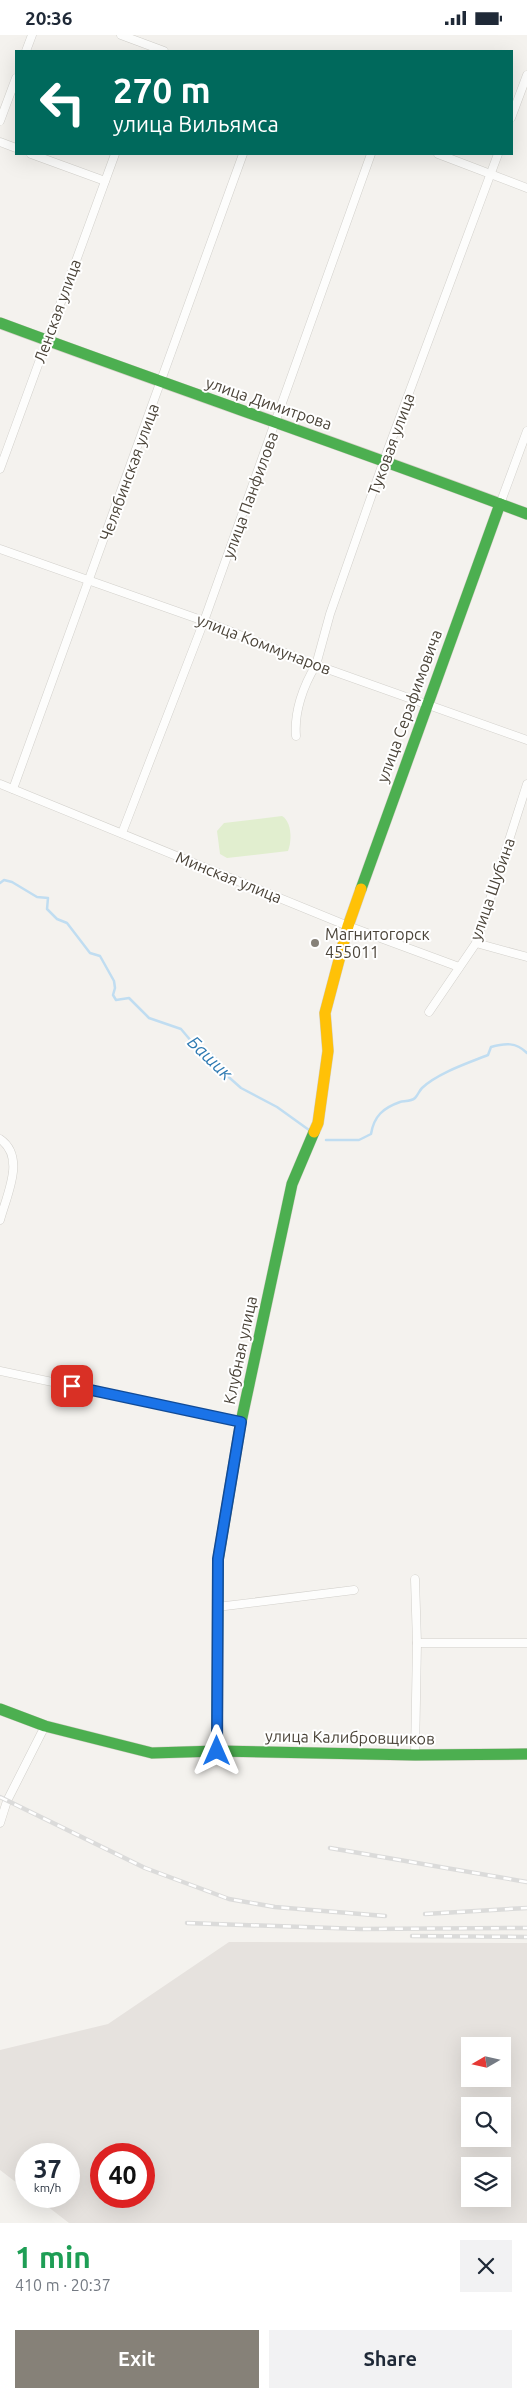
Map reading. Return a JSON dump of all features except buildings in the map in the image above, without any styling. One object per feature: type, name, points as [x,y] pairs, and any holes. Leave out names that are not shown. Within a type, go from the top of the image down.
[{"type":"street","points":[[26,50],[32,35]]},
{"type":"street","points":[[121,35],[154,49]]},
{"type":"street","points":[[513,113],[527,75]]},
{"type":"street","points":[[0,121],[15,81]]},
{"type":"street","points":[[0,142],[15,148]]},
{"type":"street","points":[[34,155],[105,181]]},
{"type":"street","name":"Ленская улица","points":[[0,469],[115,155]]},
{"type":"street","name":"Челябинская улица","points":[[13,789],[244,155]]},
{"type":"street","name":"улица Панфилова","points":[[122,833],[204,621],[372,155]]},
{"type":"street","points":[[441,155],[527,188]]},
{"type":"street","name":"Туковая улица","points":[[296,736],[295,720],[309,676],[316,665],[330,614],[384,460],[498,155]]},
{"type":"street","name":"улица Димитрова","points":[[0,323],[161,383],[384,460],[527,514]]},
{"type":"street","name":"улица Серафимовича","points":[[330,993],[348,926],[427,703],[527,431]]},
{"type":"street","name":"улица Коммунаров","points":[[0,549],[204,621],[316,665],[527,740]]},
{"type":"street","name":"Минская улица","points":[[0,784],[348,926],[460,967]]},
{"type":"street","name":"улица Шубина","points":[[429,1012],[476,943],[527,784]]},
{"type":"street","points":[[476,943],[527,957]]},
{"type":"street","name":"Клубная улица","points":[[217,1751],[218,1559],[241,1422],[292,1184],[318,1123],[328,1051],[325,1013],[330,993]]},
{"type":"street","points":[[0,1139],[8,1145],[14,1156],[14,1167],[0,1220]]},
{"type":"street","points":[[0,1371],[241,1422]]},
{"type":"street","points":[[415,1579],[417,1643],[415,1755]]},
{"type":"street","points":[[217,1607],[354,1590]]},
{"type":"street","points":[[417,1643],[527,1643]]},
{"type":"street","name":"улица Калибровщиков","points":[[0,1709],[45,1726],[152,1753],[217,1751],[415,1755],[527,1754]]},
{"type":"street","points":[[0,1823],[7,1801],[45,1726]]},
{"type":"shaded area","points":[[229,1942],[527,1943],[527,2223],[69,2223],[50,2208],[80,2208],[80,2143],[15,2143],[15,2182],[0,2170],[0,2050],[108,2024]]},
{"type":"green space","points":[[282,816],[288,823],[290,832],[288,851],[227,858],[220,854],[217,831],[224,823]]},
{"type":"waterway","name":"Башик","points":[[0,883],[4,880],[12,882],[37,897],[48,898],[47,909],[57,919],[67,923],[90,953],[100,956],[114,981],[113,995],[116,1000],[129,998],[149,1018],[181,1029],[197,1048],[210,1053],[218,1061],[223,1072],[241,1088],[277,1107],[309,1130]]},
{"type":"waterway","name":"Башик","points":[[326,1140],[359,1140],[371,1134],[374,1122],[384,1110],[400,1102],[414,1099],[422,1088],[436,1078],[488,1055],[491,1047],[510,1044],[523,1049],[527,1053]]},
{"type":"railway","points":[[0,1797],[145,1868],[229,1899],[275,1907],[385,1916]]},
{"type":"railway","points":[[330,1848],[527,1882]]},
{"type":"railway","points":[[425,1914],[527,1908]]},
{"type":"railway","points":[[187,1923],[361,1929],[527,1928]]},
{"type":"railway","points":[[412,1936],[527,1937]]},
{"type":"traffic: fast","points":[[0,323],[527,514]]},
{"type":"traffic: fast","points":[[361,889],[500,504]]},
{"type":"traffic: fast","points":[[217,1751],[218,1560],[241,1422],[292,1184],[314,1132]]},
{"type":"traffic: fast","points":[[0,1709],[45,1726],[152,1753],[217,1751],[415,1755],[527,1754]]},
{"type":"traffic: slow","points":[[314,1132],[318,1123],[328,1051],[325,1013],[348,926],[361,889]]},
{"type":"place","name":"Магнитогорск 455011","points":[[315,943]]},
{"type":"route","points":[[72,1386],[241,1422],[218,1559],[217,1751]]}]
